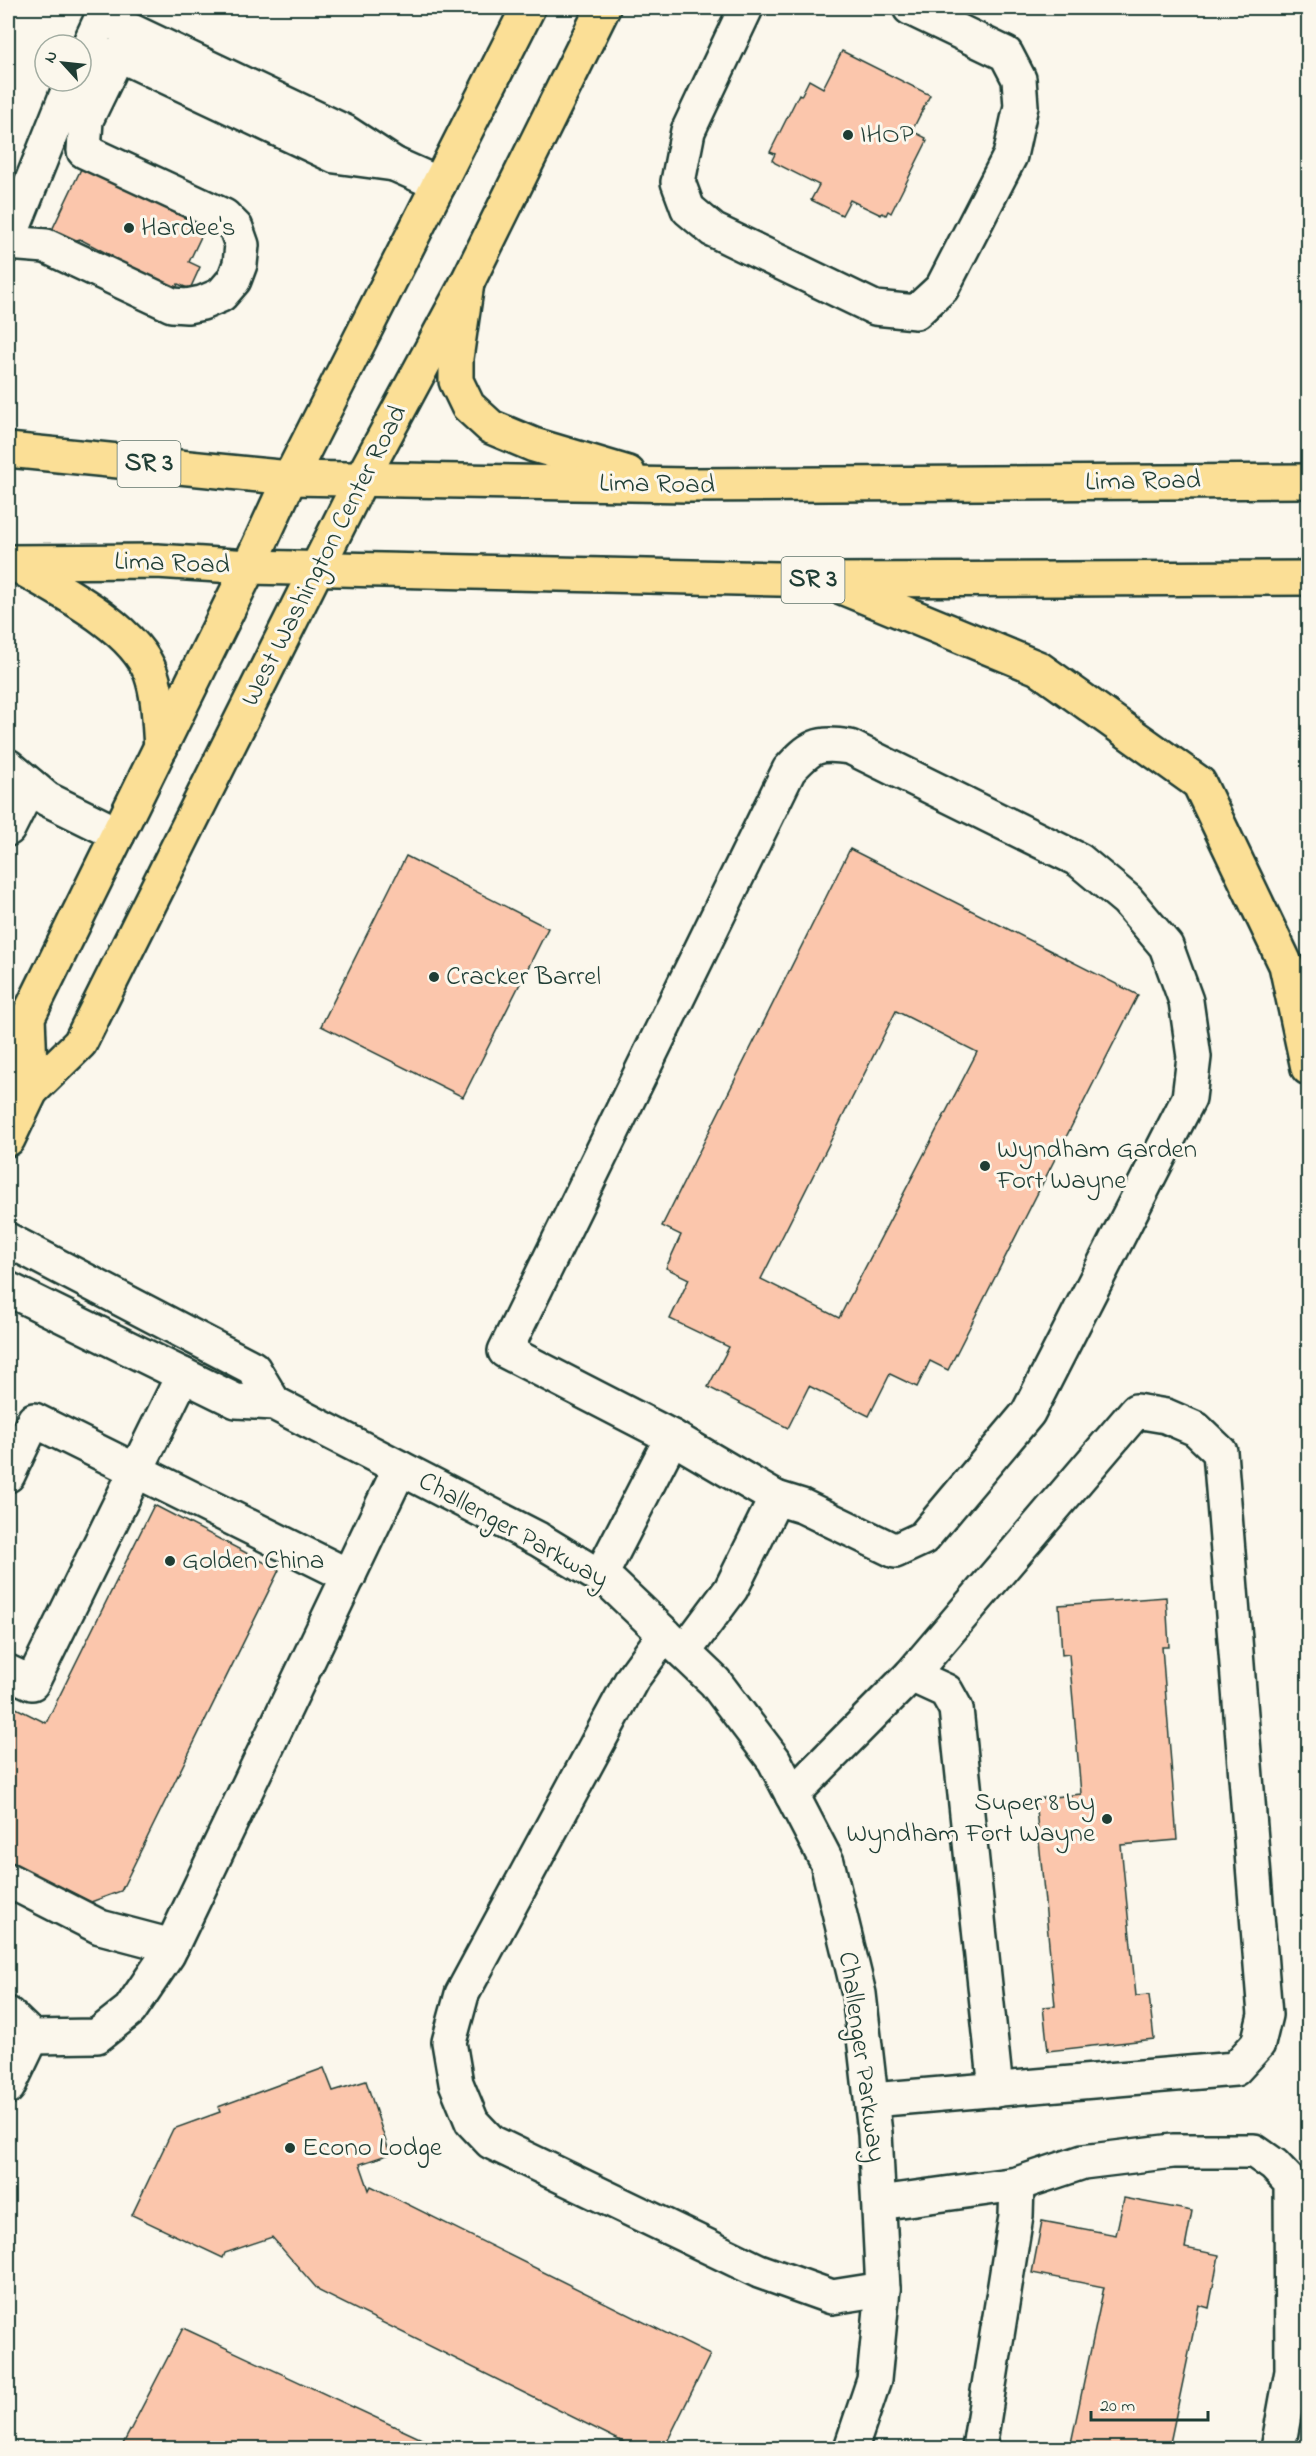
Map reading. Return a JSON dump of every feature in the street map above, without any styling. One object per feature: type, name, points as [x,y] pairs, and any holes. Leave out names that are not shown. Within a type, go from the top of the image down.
[{"type":"main road","name":"West Washington Center Road","points":[[8,1139],[19,1085],[28,1017],[249,567],[290,478],[528,8]]},
{"type":"main road","name":"West Washington Center Road","points":[[19,1085],[80,1043],[361,480],[467,283],[603,8]]},
{"type":"main road","points":[[467,283],[456,358],[456,381],[468,406],[491,427],[534,445],[667,485]]},
{"type":"main road","name":"Lima Road","points":[[8,450],[290,478],[361,480],[667,485],[1308,481]]},
{"type":"main road","name":"Lima Road","points":[[10,562],[158,561],[317,569],[824,580],[1308,578]]},
{"type":"main road","points":[[10,562],[101,617],[127,638],[144,658],[152,675],[161,747]]},
{"type":"main road","points":[[824,580],[1038,668],[1199,783],[1286,965],[1308,1068]]},
{"type":"street","points":[[746,8],[688,131],[678,182],[688,208],[713,230],[874,308],[916,312],[942,288],[1010,156],[1021,106],[1018,79],[1006,54],[910,8]]},
{"type":"street","points":[[93,36],[102,17],[345,132],[394,164],[439,184]]},
{"type":"street","points":[[75,115],[224,216],[236,228],[242,245],[240,264],[234,279],[221,295],[202,303],[172,305],[46,246],[8,242],[75,115],[118,54],[335,156],[394,164]]},
{"type":"street","points":[[828,743],[850,747],[1080,860],[1127,900],[1166,946],[1186,1001],[1194,1057],[1189,1098],[1028,1413],[923,1538],[895,1551],[802,1506],[776,1498],[672,1437],[505,1351],[789,770],[806,751],[828,743]]},
{"type":"street","points":[[8,829],[19,776],[48,800],[118,834]]},
{"type":"street","points":[[8,1240],[254,1368],[274,1403]]},
{"type":"street","name":"Challenger Parkway","points":[[8,1289],[236,1401],[274,1403],[538,1539],[612,1584],[715,1682],[774,1760],[827,1862],[859,1994],[872,2100],[883,2289],[874,2380],[851,2448]]},
{"type":"street","points":[[8,1672],[32,1683],[183,1375]]},
{"type":"street","points":[[792,1795],[911,1676],[1136,1411],[1166,1416],[1196,1429],[1220,1452],[1265,2015],[1258,2044],[1235,2069],[872,2100]]},
{"type":"street","points":[[8,1475],[34,1420],[349,1576]]},
{"type":"street","points":[[600,1577],[672,1437]]},
{"type":"street","points":[[8,2014],[32,2037],[97,2036],[130,2010],[172,1946],[400,1468]]},
{"type":"street","points":[[776,1498],[731,1589],[632,1679],[462,1994],[449,2042],[456,2083],[472,2122],[491,2142],[759,2271],[832,2296],[883,2289]]},
{"type":"street","points":[[911,1676],[946,1691],[956,1709],[996,2090]]},
{"type":"street","points":[[8,1880],[100,1927],[172,1946]]},
{"type":"street","points":[[8,2087],[32,2037]]},
{"type":"street","points":[[879,2203],[1017,2184],[1083,2162],[1173,2151],[1254,2151],[1274,2165],[1291,2183],[1292,2371],[1278,2448]]},
{"type":"street","points":[[979,2448],[1016,2216],[1017,2184]]},
{"type":"building","name":"IHOP","points":[[842,51],[930,95],[912,131],[926,138],[927,141],[891,213],[888,211],[886,215],[882,213],[881,215],[850,200],[842,215],[811,200],[819,185],[772,160],[775,154],[770,152],[799,94],[801,96],[809,80],[823,88]]},
{"type":"building","name":"Hardee's","points":[[82,167],[163,200],[161,206],[206,226],[189,262],[200,267],[190,289],[178,284],[176,289],[113,259],[112,256],[80,239],[73,241],[52,230]]},
{"type":"building","name":"Wyndham Garden Fort Wayne","points":[[850,849],[1138,995],[948,1370],[930,1361],[917,1387],[890,1374],[869,1416],[809,1386],[788,1428],[708,1387],[729,1347],[670,1319],[689,1279],[666,1268],[681,1235],[662,1226]],"holes":[[[896,1011],[977,1052],[839,1318],[761,1279]]]},
{"type":"building","name":"Cracker Barrel","points":[[406,856],[548,928],[463,1097],[321,1026]]},
{"type":"building","points":[[154,1505],[279,1570],[121,1891],[91,1902],[8,1861],[8,1704],[46,1723]]},
{"type":"building","name":"Super 8 by Wyndham Fort Wayne","points":[[1166,1597],[1169,1647],[1162,1647],[1177,1840],[1121,1845],[1136,1996],[1149,1995],[1154,2039],[1048,2051],[1043,2007],[1055,2006],[1035,1799],[1081,1794],[1069,1654],[1062,1655],[1059,1605]]},
{"type":"building","points":[[324,2068],[333,2091],[366,2081],[390,2154],[360,2164],[369,2190],[371,2186],[710,2355],[664,2448],[635,2448],[319,2291],[272,2237],[225,2253],[223,2258],[132,2215],[173,2129],[220,2112],[218,2107]]},
{"type":"building","points":[[1124,2198],[1192,2211],[1185,2248],[1219,2255],[1209,2308],[1199,2305],[1169,2448],[1070,2448],[1104,2287],[1032,2273],[1042,2221],[1116,2235]]},
{"type":"building","points":[[183,2328],[441,2448],[121,2448]]},
{"type":"place","name":"IHOP","points":[[848,135]]},
{"type":"place","name":"Hardee's","points":[[129,228]]},
{"type":"place","name":"Cracker Barrel","points":[[434,977]]},
{"type":"place","name":"Wyndham Garden Fort Wayne","points":[[985,1166]]},
{"type":"place","name":"Golden China","points":[[170,1561]]},
{"type":"place","name":"Super 8 by Wyndham Fort Wayne","points":[[1107,1819]]},
{"type":"place","name":"Econo Lodge","points":[[290,2148]]}]
